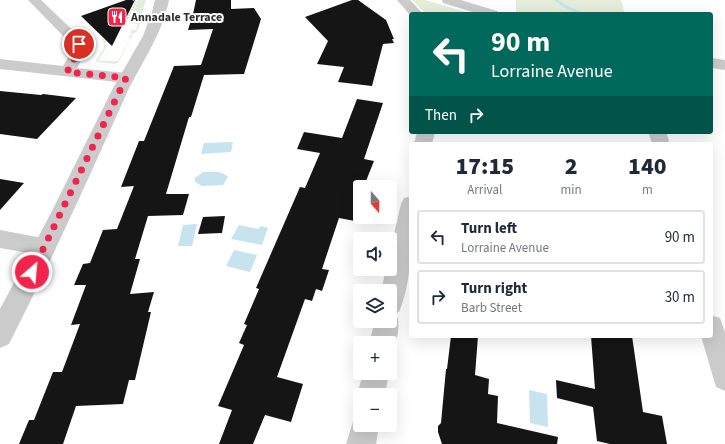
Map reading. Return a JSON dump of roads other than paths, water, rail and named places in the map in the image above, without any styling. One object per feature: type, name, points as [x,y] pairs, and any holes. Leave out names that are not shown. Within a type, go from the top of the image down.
[{"type":"street","points":[[34,0],[79,44],[80,49],[67,72]]},
{"type":"street","points":[[0,336],[126,78],[143,50],[154,27],[162,0]]},
{"type":"street","points":[[403,0],[414,12]]},
{"type":"street","points":[[448,0],[486,12]]},
{"type":"street","points":[[713,63],[725,65]]},
{"type":"street","points":[[0,64],[126,78]]},
{"type":"street","points":[[394,284],[409,214]]},
{"type":"street","points":[[0,239],[45,246]]},
{"type":"street","points":[[713,334],[725,378]]},
{"type":"street","points":[[361,444],[364,432]]},
{"type":"water","points":[[233,142],[231,152],[201,154],[204,143]]},
{"type":"water","points":[[203,172],[220,172],[228,177],[223,185],[202,186],[195,182],[195,178]]},
{"type":"water","points":[[197,224],[192,246],[178,246],[183,225]]},
{"type":"water","points":[[239,225],[259,229],[260,226],[268,228],[262,245],[231,239]]},
{"type":"water","points":[[234,250],[257,255],[250,272],[226,266]]},
{"type":"water","points":[[529,390],[547,394],[548,427],[530,423]]},
{"type":"waterway","points":[[556,0],[579,12]]},
{"type":"place","name":"Annadale Terrace","points":[[117,17]]}]
